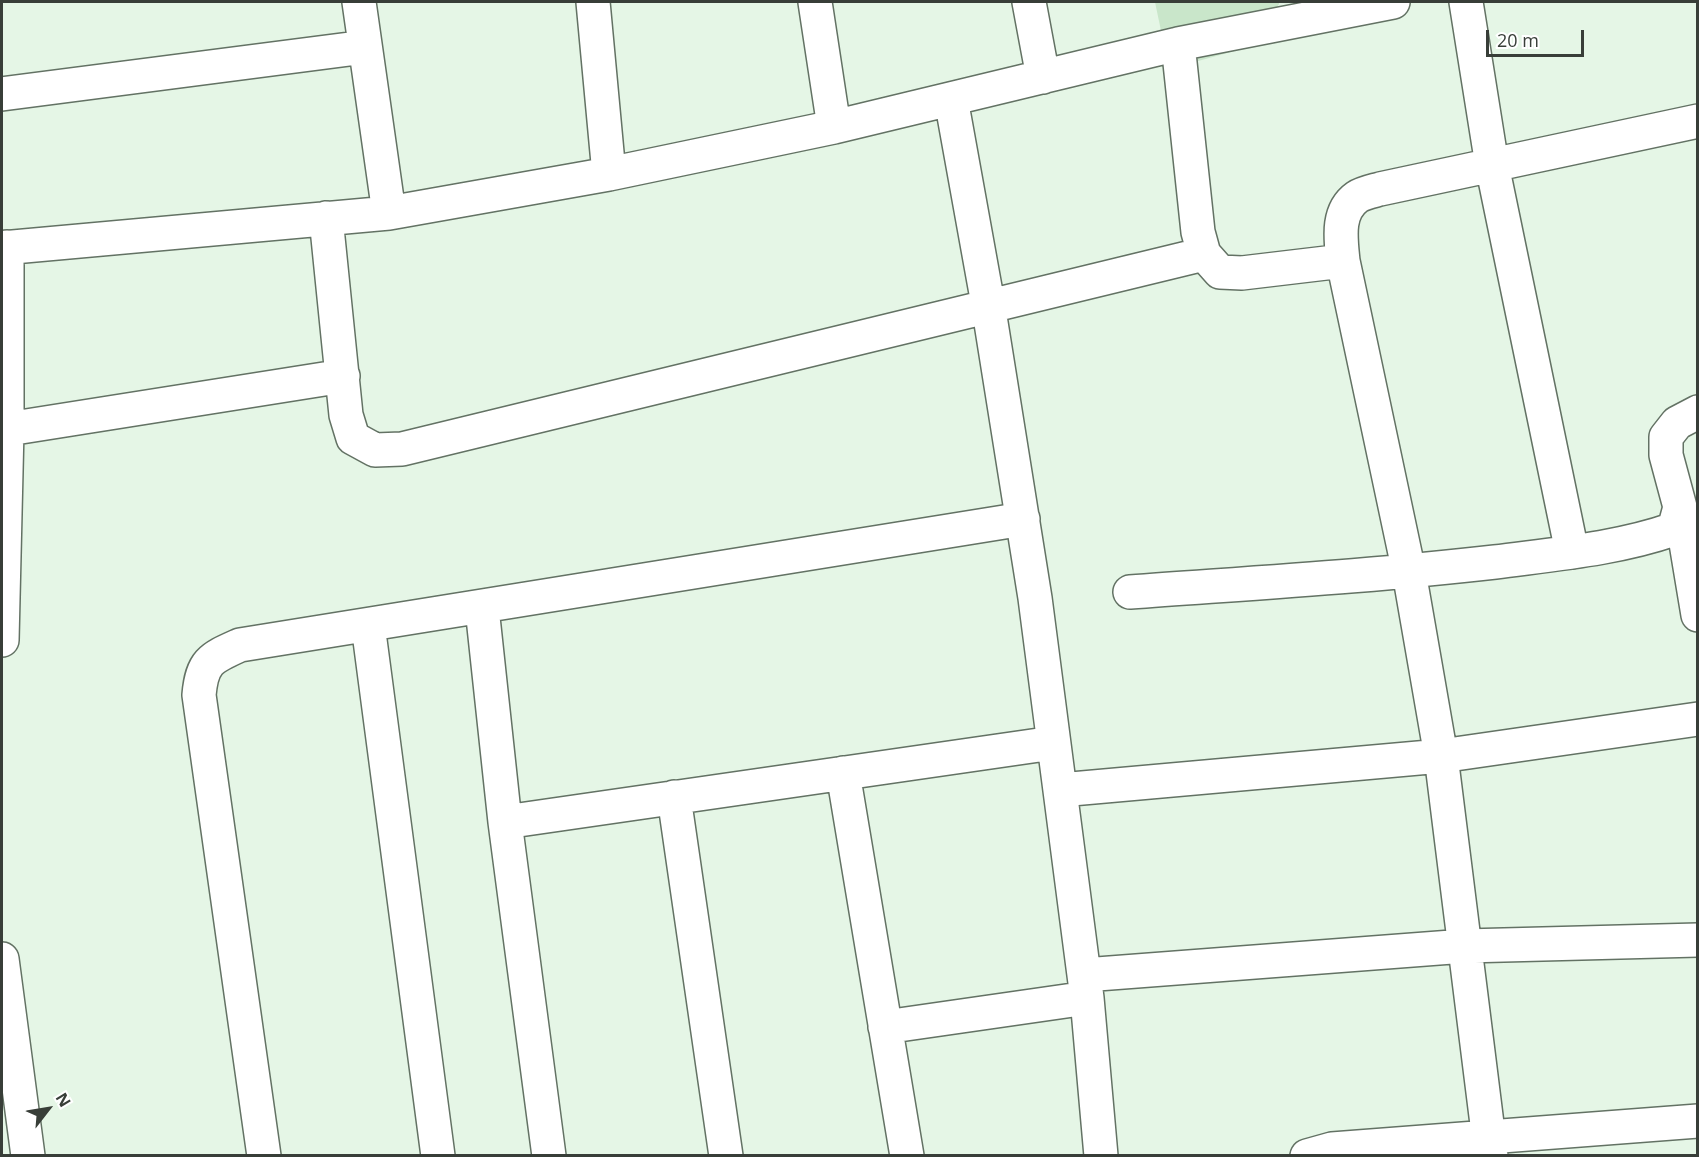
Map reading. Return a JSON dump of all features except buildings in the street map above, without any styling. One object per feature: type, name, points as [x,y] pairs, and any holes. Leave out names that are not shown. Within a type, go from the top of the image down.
[{"type":"street","points":[[359,2],[389,213]]},
{"type":"street","points":[[593,2],[609,174]]},
{"type":"street","points":[[815,2],[834,127]]},
{"type":"street","points":[[1029,2],[1043,77]]},
{"type":"street","points":[[2,640],[4,247],[389,213],[609,174],[834,127],[1178,44],[1255,15],[1393,2]]},
{"type":"street","points":[[1466,2],[1492,165],[1572,552]]},
{"type":"street","points":[[1178,44],[1198,232],[1204,254],[1220,272],[1242,273],[1343,261]]},
{"type":"street","points":[[2,93],[365,47]]},
{"type":"street","points":[[951,99],[988,304],[1023,519],[1086,986],[1101,1155]]},
{"type":"street","points":[[1490,1146],[1441,756],[1409,572],[1343,261],[1340,236],[1343,216],[1356,198],[1380,189],[1698,121]]},
{"type":"street","points":[[326,218],[346,415],[353,438],[375,450],[402,449],[988,304],[1204,254]]},
{"type":"street","points":[[4,430],[343,376]]},
{"type":"street","points":[[1698,412],[1677,423],[1666,437],[1666,455],[1687,514],[1698,615]]},
{"type":"street","points":[[1130,591],[1409,572],[1572,552],[1648,538],[1674,529],[1687,514]]},
{"type":"street","points":[[264,1155],[199,695],[201,673],[215,656],[240,645],[482,608],[1023,519]]},
{"type":"street","points":[[482,608],[505,822],[549,1155]]},
{"type":"street","points":[[368,626],[438,1155]]},
{"type":"street","points":[[1060,790],[1441,756],[1698,719]]},
{"type":"street","points":[[505,822],[1053,743]]},
{"type":"street","points":[[843,773],[907,1155]]},
{"type":"street","points":[[674,797],[726,1155]]},
{"type":"street","points":[[885,1027],[1086,986],[1466,946],[1698,940]]},
{"type":"street","points":[[2,959],[28,1155]]},
{"type":"street","points":[[1307,1155],[1332,1149],[1490,1146],[1698,1121]]},
{"type":"green space","points":[[1155,2],[1279,2],[1279,4],[1260,44],[1169,69]]}]
